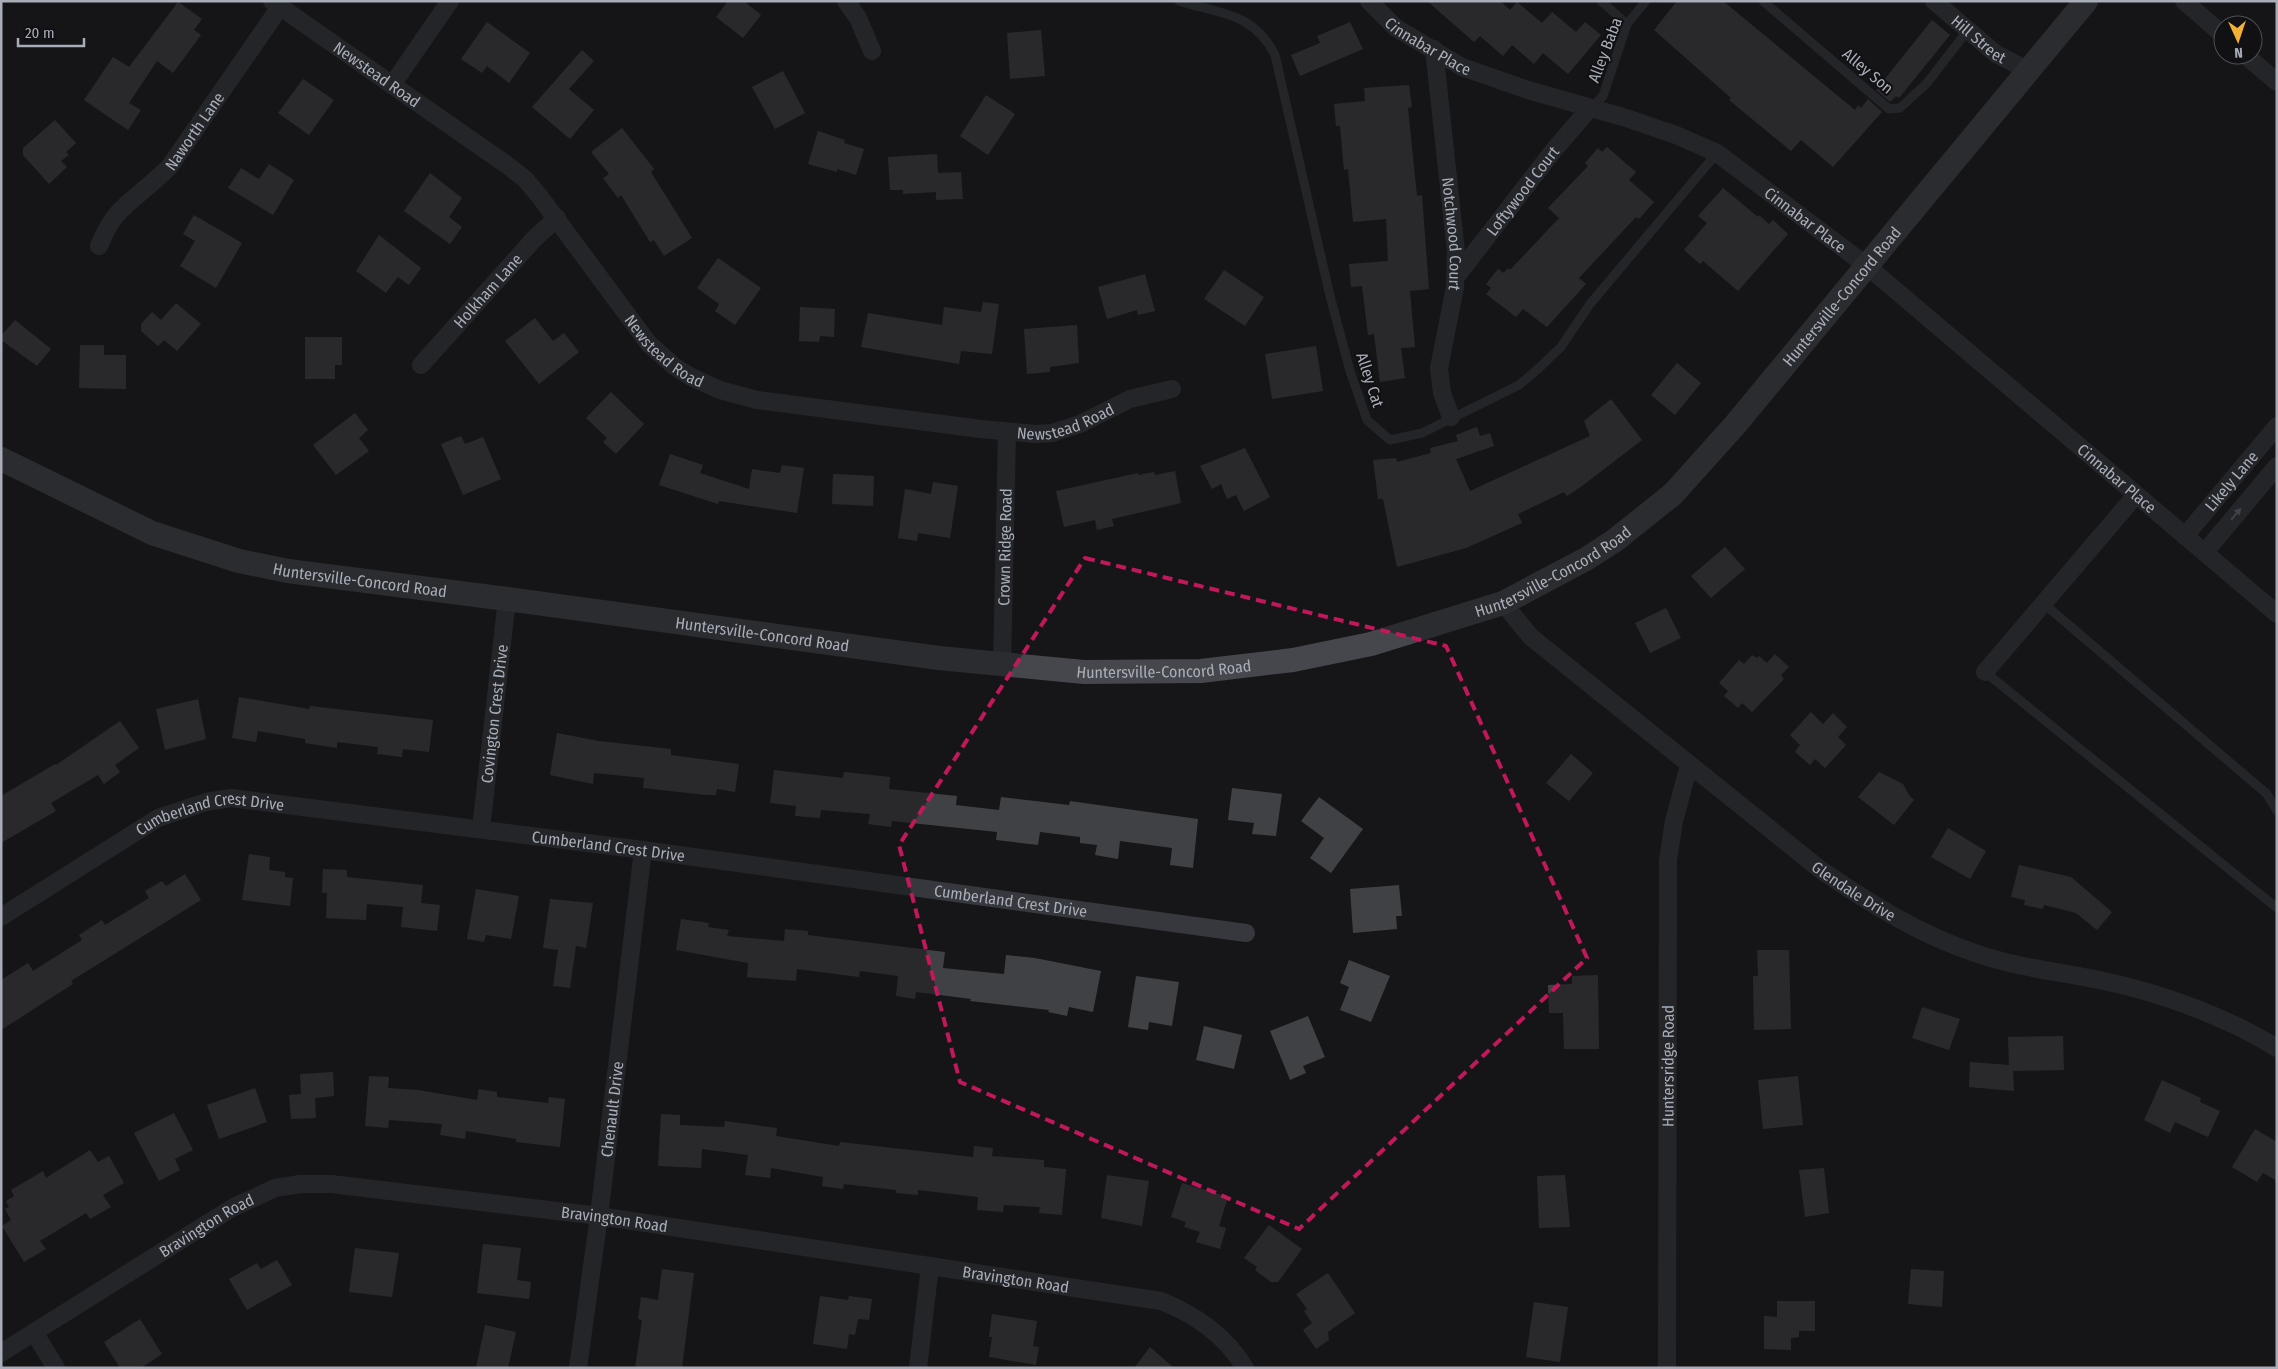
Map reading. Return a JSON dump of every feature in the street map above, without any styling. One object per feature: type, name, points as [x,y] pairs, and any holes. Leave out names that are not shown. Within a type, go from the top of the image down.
[{"type":"main road","name":"Huntersville-Concord Road","points":[[1,459],[152,533],[239,561],[288,571],[939,658],[1002,665],[1118,673],[1201,671],[1255,665],[1293,660],[1371,644],[1503,603],[1586,559],[1614,541],[1673,494],[1735,425],[2086,1]]},
{"type":"street","points":[[392,85],[450,1]]},
{"type":"street","points":[[846,1],[858,18],[872,51]]},
{"type":"street","name":"Cinnabar Place","points":[[1369,1],[1396,28],[1462,67],[1528,90],[1676,135],[1718,153],[1867,266],[2277,614]]},
{"type":"street","name":"Hill Street","points":[[1934,1],[1996,54],[2029,70]]},
{"type":"street","points":[[2184,1],[2213,26]]},
{"type":"street","name":"Newstead Road","points":[[276,4],[508,165],[525,179],[557,218],[649,344],[674,366],[691,377],[720,390],[757,400],[1007,432],[1036,434],[1052,432],[1080,424],[1130,399],[1172,389]]},
{"type":"street","name":"Naworth Lane","points":[[99,246],[110,224],[119,213],[153,184],[170,166],[276,4]]},
{"type":"street","name":"Notchwood Court","points":[[1434,49],[1456,252],[1456,277],[1439,368],[1442,392],[1451,417]]},
{"type":"street","points":[[2257,65],[2277,82]]},
{"type":"street","name":"Loftywood Court","points":[[1456,277],[1553,151],[1590,108]]},
{"type":"street","name":"Holkham Lane","points":[[421,365],[534,239],[557,218]]},
{"type":"street","name":"Likely Lane","points":[[2186,536],[2277,426]]},
{"type":"street","name":"Crown Ridge Road","points":[[1002,665],[1007,432]]},
{"type":"street","name":"Likely Lane","points":[[2205,552],[2277,466]]},
{"type":"street","points":[[1985,672],[2136,495]]},
{"type":"street","name":"Covington Crest Drive","points":[[481,829],[507,599]]},
{"type":"street","name":"Glendale Drive","points":[[1503,603],[1531,637],[1821,870],[1869,903],[1916,929],[1979,954],[2030,968],[2106,981],[2166,998],[2220,1019],[2277,1048]]},
{"type":"street","name":"Huntersridge Road","points":[[1667,1368],[1668,860],[1674,821],[1689,765]]},
{"type":"street","name":"Cumberland Crest Drive","points":[[1,917],[158,818],[206,802],[232,798],[643,850],[1246,933]]},
{"type":"street","name":"Chenault Drive","points":[[578,1368],[599,1216],[643,850]]},
{"type":"street","name":"Bravington Road","points":[[1,1353],[232,1208],[275,1188],[300,1184],[331,1184],[599,1216],[1161,1301],[1183,1310],[1202,1323],[1222,1339],[1246,1368]]},
{"type":"street","points":[[918,1368],[930,1266]]},
{"type":"street","points":[[34,1332],[56,1368]]},
{"type":"lane","name":"Alley Cat","points":[[1179,1],[1223,11],[1250,24],[1270,44],[1275,54],[1329,292],[1350,371],[1368,420],[1390,440],[1422,433],[1518,384],[1560,347],[1590,304],[1718,153]]},
{"type":"lane","points":[[1220,1],[1223,11]]},
{"type":"lane","points":[[1601,1],[1627,24]]},
{"type":"lane","name":"Alley Baba","points":[[1590,108],[1603,96],[1627,24],[1646,1]]},
{"type":"lane","name":"Alley Son","points":[[1763,1],[1890,109],[1900,108],[1927,83],[1968,30]]},
{"type":"lane","points":[[2043,603],[2267,794],[2277,811]]},
{"type":"lane","points":[[1985,672],[2277,908]]},
{"type":"highlighted area","points":[[1085,558],[1446,646],[1587,958],[1299,1229],[960,1082],[899,845]]},
{"type":"building","points":[[728,1],[744,1],[761,15],[743,38],[716,17]]},
{"type":"building","points":[[1427,1],[1500,1],[1510,10],[1517,2],[1542,23],[1552,12],[1576,32],[1585,22],[1601,35],[1568,74],[1543,53],[1534,64],[1512,45],[1503,56],[1480,36],[1474,42]]},
{"type":"building","points":[[1677,1],[1723,1],[1855,110],[1858,105],[1861,108],[1868,99],[1882,112],[1833,167],[1801,140],[1791,151],[1729,100],[1731,98],[1654,30]]},
{"type":"building","points":[[178,2],[202,19],[194,30],[201,35],[173,73],[157,61],[129,103],[141,110],[128,130],[84,100],[113,57],[129,67]]},
{"type":"building","points":[[1932,20],[1950,35],[1899,98],[1896,96],[1890,102],[1876,90]]},
{"type":"building","points":[[487,22],[530,53],[509,83],[487,66],[482,73],[461,59]]},
{"type":"building","points":[[1350,22],[1363,49],[1300,76],[1291,55],[1320,43],[1317,36]]},
{"type":"building","points":[[1041,30],[1045,76],[1010,79],[1007,33]]},
{"type":"building","points":[[582,50],[594,61],[569,89],[594,110],[570,139],[532,107]]},
{"type":"building","points":[[783,71],[805,113],[775,129],[752,87]]},
{"type":"building","points":[[303,79],[334,100],[309,135],[278,113]]},
{"type":"building","points":[[1409,85],[1412,107],[1408,108],[1417,196],[1422,195],[1429,289],[1410,291],[1415,347],[1401,348],[1405,378],[1380,382],[1374,334],[1368,335],[1362,286],[1351,287],[1349,264],[1388,261],[1386,219],[1353,222],[1348,169],[1344,170],[1340,126],[1336,126],[1334,104],[1365,101],[1364,88]]},
{"type":"building","points":[[986,95],[1015,114],[988,155],[960,136]]},
{"type":"building","points":[[55,120],[76,143],[66,152],[69,155],[61,161],[67,167],[49,184],[23,155],[23,148]]},
{"type":"building","points":[[622,128],[654,169],[651,172],[692,238],[664,256],[654,240],[650,242],[621,195],[618,198],[603,178],[609,174],[591,152]]},
{"type":"building","points":[[818,131],[845,140],[844,143],[864,149],[856,175],[837,169],[837,172],[808,164]]},
{"type":"building","points":[[1607,147],[1636,172],[1629,180],[1654,202],[1639,219],[1636,217],[1579,278],[1586,284],[1547,327],[1523,309],[1516,317],[1486,294],[1491,288],[1486,284],[1498,269],[1504,273],[1508,268],[1510,270],[1559,218],[1548,208],[1588,166],[1585,163],[1598,148],[1602,152]]},
{"type":"building","points":[[937,154],[938,173],[961,172],[963,199],[936,200],[936,192],[903,194],[903,190],[890,190],[888,157]]},
{"type":"building","points":[[269,164],[294,180],[273,215],[228,188],[241,168],[259,179]]},
{"type":"building","points":[[430,173],[462,198],[449,217],[462,227],[450,244],[404,211]]},
{"type":"building","points":[[1723,188],[1758,217],[1759,215],[1769,224],[1773,220],[1788,234],[1738,291],[1703,261],[1700,264],[1684,250],[1707,223],[1698,216]]},
{"type":"building","points":[[194,215],[242,243],[216,288],[180,266],[195,241],[183,234]]},
{"type":"building","points":[[379,235],[421,268],[409,285],[398,277],[386,293],[356,271]]},
{"type":"building","points":[[718,258],[761,288],[735,325],[715,311],[719,304],[697,288]]},
{"type":"building","points":[[1224,270],[1264,297],[1245,326],[1204,299]]},
{"type":"building","points":[[1145,274],[1155,311],[1138,315],[1137,310],[1107,319],[1098,287]]},
{"type":"building","points":[[983,302],[999,304],[992,354],[961,351],[959,364],[861,347],[868,313],[942,325],[944,307],[981,312]]},
{"type":"building","points":[[176,303],[201,324],[177,351],[164,340],[158,346],[141,331],[141,324],[152,312],[161,320]]},
{"type":"building","points":[[800,307],[835,309],[834,337],[820,336],[819,342],[799,341]]},
{"type":"building","points":[[535,318],[553,341],[564,333],[579,352],[539,384],[505,341]]},
{"type":"building","points":[[15,320],[51,349],[37,366],[1,340],[1,336]]},
{"type":"building","points":[[1077,325],[1079,363],[1050,367],[1050,372],[1027,374],[1024,329]]},
{"type":"building","points":[[305,337],[342,337],[342,365],[335,365],[335,379],[305,379]]},
{"type":"building","points":[[80,345],[104,345],[104,355],[126,355],[126,389],[79,388]]},
{"type":"building","points":[[1316,346],[1323,391],[1272,399],[1265,354]]},
{"type":"building","points":[[1677,363],[1701,383],[1675,415],[1651,395]]},
{"type":"building","points":[[611,392],[644,424],[616,454],[603,442],[607,438],[586,418]]},
{"type":"building","points":[[1611,399],[1642,440],[1567,496],[1564,492],[1518,514],[1522,523],[1466,548],[1397,567],[1383,499],[1378,499],[1373,460],[1396,458],[1397,462],[1431,453],[1430,448],[1458,441],[1456,435],[1477,427],[1480,436],[1490,433],[1494,446],[1456,459],[1470,491],[1590,436],[1584,421]]},
{"type":"building","points":[[355,413],[368,430],[359,438],[369,451],[336,475],[313,445]]},
{"type":"building","points":[[461,436],[465,444],[483,437],[501,479],[463,495],[441,444]]},
{"type":"building","points":[[1245,448],[1270,497],[1244,511],[1236,495],[1227,499],[1221,484],[1212,489],[1200,466]]},
{"type":"building","points":[[670,454],[703,465],[700,473],[749,489],[752,469],[780,473],[782,465],[804,468],[797,513],[719,501],[718,504],[659,485]]},
{"type":"building","points":[[1175,471],[1181,503],[1112,519],[1114,526],[1097,530],[1095,520],[1064,527],[1056,491],[1138,473],[1138,475],[1154,472],[1155,475]]},
{"type":"building","points":[[833,474],[874,476],[873,506],[832,504]]},
{"type":"building","points":[[933,482],[958,486],[950,538],[918,533],[917,541],[898,538],[905,489],[931,494]]},
{"type":"building","points":[[1725,547],[1745,569],[1711,598],[1691,576]]},
{"type":"building","points":[[1666,608],[1681,638],[1650,653],[1635,623]]},
{"type":"building","points":[[1775,654],[1789,667],[1781,675],[1784,679],[1752,712],[1742,703],[1738,708],[1724,696],[1728,691],[1719,683],[1739,660],[1744,664],[1752,655],[1757,658],[1759,656],[1767,663]]},
{"type":"building","points":[[239,697],[309,709],[310,706],[433,720],[429,752],[403,749],[402,757],[377,754],[378,747],[337,742],[337,748],[305,743],[305,739],[258,731],[256,742],[232,738]]},
{"type":"building","points":[[198,699],[206,739],[165,750],[156,709]]},
{"type":"building","points":[[1811,712],[1823,724],[1833,713],[1847,727],[1838,737],[1846,745],[1825,768],[1815,759],[1810,765],[1795,752],[1800,745],[1790,735]]},
{"type":"building","points":[[120,721],[139,748],[115,765],[120,772],[104,784],[98,775],[51,803],[56,811],[1,843],[1,796],[56,765]]},
{"type":"building","points":[[557,733],[599,741],[671,749],[671,755],[739,764],[735,792],[717,789],[716,795],[706,795],[643,788],[644,778],[594,773],[593,784],[550,775]]},
{"type":"building","points":[[1571,754],[1593,773],[1569,801],[1546,783]]},
{"type":"building","points":[[774,770],[843,778],[844,772],[890,777],[889,789],[957,796],[956,805],[999,810],[1001,797],[1069,805],[1070,801],[1198,819],[1193,868],[1170,865],[1172,848],[1120,841],[1118,859],[1095,855],[1097,845],[1080,843],[1080,837],[1040,832],[1038,845],[996,840],[997,832],[892,821],[891,827],[868,824],[870,814],[821,810],[820,818],[795,816],[796,806],[770,803]]},
{"type":"building","points":[[1879,772],[1903,784],[1914,800],[1894,825],[1858,797]]},
{"type":"building","points":[[1232,788],[1282,794],[1276,836],[1252,834],[1254,823],[1228,820]]},
{"type":"building","points":[[1319,797],[1363,829],[1331,873],[1310,858],[1324,838],[1301,821]]},
{"type":"building","points":[[1948,828],[1986,851],[1970,879],[1931,857]]},
{"type":"building","points":[[249,854],[270,857],[269,870],[285,872],[285,877],[293,878],[290,906],[242,900]]},
{"type":"building","points":[[2019,865],[2071,877],[2112,912],[2097,930],[2076,913],[2044,905],[2043,909],[2024,905],[2025,900],[2011,897]]},
{"type":"building","points":[[323,869],[347,870],[347,877],[423,885],[421,903],[440,905],[437,931],[401,927],[403,907],[367,904],[366,920],[326,918],[327,893],[322,893]]},
{"type":"building","points":[[185,874],[201,900],[71,981],[73,984],[1,1030],[1,980],[28,963],[33,971],[82,940],[79,935],[102,920],[105,925],[149,898],[145,891],[162,881],[166,886]]},
{"type":"building","points":[[1399,885],[1402,916],[1396,916],[1397,929],[1353,933],[1350,889]]},
{"type":"building","points":[[476,889],[519,896],[511,939],[486,935],[484,942],[467,939]]},
{"type":"building","points":[[550,899],[593,903],[586,948],[576,946],[570,988],[553,986],[558,950],[543,948]]},
{"type":"building","points":[[681,919],[709,923],[708,927],[729,930],[727,936],[784,941],[785,929],[808,931],[808,935],[945,952],[943,968],[1004,974],[1006,955],[1035,958],[1101,971],[1093,1012],[1069,1007],[1067,1016],[1048,1012],[1049,1010],[970,1001],[971,999],[916,992],[915,999],[896,996],[898,976],[860,971],[859,977],[797,969],[796,981],[747,977],[748,963],[676,950]]},
{"type":"building","points":[[1757,950],[1789,950],[1791,1029],[1754,1030],[1753,976],[1758,976]]},
{"type":"building","points":[[1349,960],[1390,976],[1371,1022],[1340,1010],[1349,987],[1340,983]]},
{"type":"building","points":[[1598,975],[1599,1049],[1564,1049],[1563,1013],[1549,1013],[1548,985],[1572,984],[1572,976]]},
{"type":"building","points":[[1136,976],[1179,982],[1172,1026],[1149,1022],[1148,1030],[1128,1027]]},
{"type":"building","points":[[1922,1007],[1960,1019],[1949,1050],[1912,1038]]},
{"type":"building","points":[[1308,1016],[1325,1057],[1303,1066],[1306,1073],[1290,1080],[1270,1031]]},
{"type":"building","points":[[1204,1026],[1242,1035],[1234,1069],[1196,1060]]},
{"type":"building","points":[[2063,1036],[2064,1070],[2013,1071],[2014,1091],[1969,1087],[1970,1062],[2009,1065],[2008,1037]]},
{"type":"building","points":[[333,1072],[334,1096],[315,1098],[316,1118],[291,1119],[289,1095],[301,1094],[300,1074]]},
{"type":"building","points":[[369,1076],[389,1077],[388,1088],[418,1090],[477,1100],[479,1089],[497,1092],[497,1097],[548,1103],[549,1097],[565,1099],[560,1147],[516,1142],[516,1139],[466,1131],[465,1139],[440,1135],[442,1124],[389,1120],[388,1128],[365,1126]]},
{"type":"building","points":[[1798,1076],[1803,1125],[1763,1129],[1758,1080]]},
{"type":"building","points":[[2162,1080],[2201,1098],[2200,1102],[2220,1111],[2208,1137],[2175,1122],[2170,1133],[2144,1120]]},
{"type":"building","points":[[255,1088],[267,1122],[219,1139],[207,1105]]},
{"type":"building","points":[[174,1113],[193,1150],[175,1159],[180,1170],[159,1181],[134,1133]]},
{"type":"building","points":[[661,1114],[680,1115],[680,1125],[724,1127],[725,1121],[777,1128],[776,1136],[839,1146],[840,1142],[973,1157],[974,1146],[993,1148],[992,1156],[1044,1160],[1044,1167],[1066,1169],[1062,1215],[1039,1213],[1040,1207],[1004,1205],[1003,1212],[977,1210],[978,1197],[918,1190],[918,1195],[896,1193],[896,1190],[844,1184],[843,1189],[822,1186],[823,1177],[771,1168],[770,1178],[745,1175],[748,1155],[702,1149],[701,1168],[658,1166]]},
{"type":"building","points":[[2255,1129],[2277,1142],[2277,1181],[2263,1173],[2257,1182],[2232,1167]]},
{"type":"building","points":[[90,1150],[98,1162],[109,1156],[124,1183],[103,1195],[111,1207],[90,1219],[86,1213],[40,1241],[46,1249],[24,1262],[2,1226],[11,1220],[5,1209],[9,1207],[6,1201],[14,1196],[11,1190],[43,1171],[46,1178]]},
{"type":"building","points":[[1824,1168],[1829,1213],[1805,1217],[1799,1170]]},
{"type":"building","points":[[1107,1175],[1149,1181],[1142,1226],[1101,1218]]},
{"type":"building","points":[[1565,1175],[1570,1227],[1539,1228],[1537,1176]]},
{"type":"building","points":[[1182,1183],[1228,1197],[1219,1226],[1226,1228],[1220,1249],[1196,1242],[1200,1232],[1184,1227],[1186,1222],[1171,1217]]},
{"type":"building","points":[[1269,1225],[1302,1249],[1278,1282],[1271,1282],[1255,1270],[1257,1267],[1244,1258]]},
{"type":"building","points":[[483,1244],[521,1248],[517,1280],[531,1282],[529,1299],[477,1293]]},
{"type":"building","points":[[355,1248],[399,1253],[392,1297],[349,1292]]},
{"type":"building","points":[[277,1260],[292,1285],[247,1310],[229,1279],[257,1263],[261,1269]]},
{"type":"building","points":[[662,1269],[694,1273],[682,1368],[635,1368],[642,1320],[638,1319],[641,1297],[658,1300]]},
{"type":"building","points":[[1911,1269],[1944,1271],[1942,1307],[1908,1304]]},
{"type":"building","points":[[1328,1273],[1355,1313],[1328,1332],[1329,1340],[1316,1349],[1303,1330],[1312,1323],[1304,1311],[1307,1309],[1296,1294]]},
{"type":"building","points":[[820,1296],[848,1300],[849,1296],[872,1299],[869,1320],[858,1319],[855,1335],[849,1334],[847,1349],[813,1344]]},
{"type":"building","points":[[1777,1301],[1815,1301],[1815,1331],[1799,1331],[1799,1337],[1791,1338],[1791,1350],[1764,1349],[1764,1316],[1777,1317]]},
{"type":"building","points":[[1534,1302],[1568,1307],[1560,1362],[1526,1357]]},
{"type":"building","points":[[992,1314],[1037,1321],[1033,1346],[1039,1347],[1036,1365],[989,1357],[992,1337],[989,1337]]},
{"type":"building","points":[[140,1319],[162,1354],[141,1368],[120,1368],[104,1342]]},
{"type":"building","points":[[485,1325],[516,1332],[508,1368],[476,1368]]},
{"type":"building","points":[[1150,1347],[1174,1368],[1134,1368]]}]
